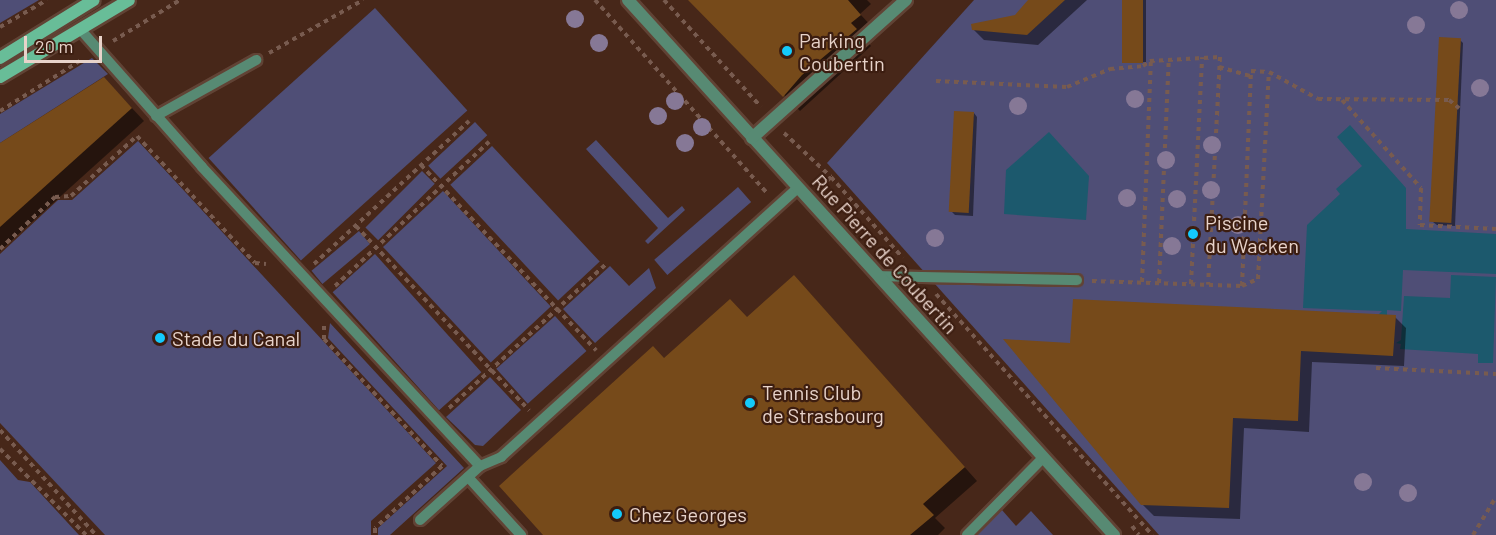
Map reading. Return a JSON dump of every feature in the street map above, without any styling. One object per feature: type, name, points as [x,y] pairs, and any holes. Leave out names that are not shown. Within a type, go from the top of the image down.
[{"type":"main road","points":[[0,58],[94,0]]},
{"type":"main road","points":[[0,77],[129,0]]},
{"type":"street","name":"Rue Pierre de Coubertin","points":[[628,0],[1113,535]]},
{"type":"street","points":[[752,138],[906,0]]},
{"type":"lane","points":[[80,29],[156,116],[480,466]]},
{"type":"lane","points":[[156,116],[256,60]]},
{"type":"lane","points":[[420,520],[480,466],[501,457],[798,188]]},
{"type":"lane","points":[[878,276],[1077,280]]},
{"type":"lane","points":[[967,535],[1043,458]]},
{"type":"lane","points":[[468,477],[521,535]]},
{"type":"path","points":[[0,27],[47,0]]},
{"type":"path","points":[[256,60],[363,0]]},
{"type":"path","points":[[1191,284],[1202,57]]},
{"type":"path","points":[[936,81],[1067,87],[1110,69],[1143,66],[1151,61],[1168,58],[1220,57],[1208,285]]},
{"type":"path","points":[[1159,283],[1168,58]]},
{"type":"path","points":[[1142,282],[1151,61]]},
{"type":"path","points":[[1219,67],[1251,76]]},
{"type":"path","points":[[1242,286],[1251,71],[1269,72],[1318,99],[1449,100],[1458,108]]},
{"type":"path","points":[[1077,280],[1242,286],[1258,279],[1269,72]]},
{"type":"path","points":[[1341,99],[1421,188],[1420,225],[1496,229]]},
{"type":"path","points":[[302,275],[469,121]]},
{"type":"path","points":[[0,249],[55,197],[71,196],[137,136],[255,264],[267,264],[274,272]]},
{"type":"path","points":[[323,297],[489,142]]},
{"type":"path","points":[[421,165],[606,362]]},
{"type":"path","points":[[356,226],[540,421]]},
{"type":"path","points":[[437,419],[605,264]]},
{"type":"path","points":[[317,318],[324,326],[324,339],[442,466],[375,528],[375,535]]},
{"type":"path","points":[[1376,368],[1496,374]]},
{"type":"path","points":[[0,430],[96,535]]},
{"type":"path","points":[[0,449],[86,535]]},
{"type":"path","points":[[1473,535],[1496,497]]},
{"type":"shaded area","points":[[0,0],[39,0],[0,23]]},
{"type":"shaded area","name":"Piscine du Wacken","points":[[974,0],[1496,0],[1496,535],[1159,535],[827,163]]},
{"type":"shaded area","points":[[375,8],[467,111],[301,260],[209,158]]},
{"type":"shaded area","points":[[92,58],[108,74],[0,143],[0,114]]},
{"type":"shaded area","points":[[475,122],[487,135],[440,179],[428,166]]},
{"type":"shaded area","points":[[596,140],[668,218],[682,206],[685,210],[648,244],[645,241],[658,228],[586,149]]},
{"type":"shaded area","name":"Stade du Canal","points":[[138,141],[436,463],[371,521],[371,535],[105,535],[0,423],[0,254],[58,200],[72,200]]},
{"type":"shaded area","points":[[492,146],[600,262],[558,300],[450,185]]},
{"type":"shaded area","points":[[422,171],[435,184],[378,240],[365,228]]},
{"type":"shaded area","points":[[738,187],[751,202],[667,275],[654,260]]},
{"type":"shaded area","points":[[443,191],[551,307],[491,362],[383,247]]},
{"type":"shaded area","points":[[359,231],[370,244],[322,284],[312,271]]},
{"type":"shaded area","points":[[375,254],[481,372],[439,410],[333,292]]},
{"type":"shaded area","points":[[610,266],[629,286],[649,268],[656,288],[595,343],[563,309]]},
{"type":"shaded area","points":[[555,316],[586,351],[528,404],[496,369]]},
{"type":"shaded area","points":[[330,323],[464,468],[390,535],[378,535],[378,528],[447,466],[328,338]]},
{"type":"shaded area","points":[[490,377],[521,410],[483,446],[475,445],[446,417]]},
{"type":"shaded area","points":[[0,460],[18,480],[30,482],[79,535],[0,535]]},
{"type":"shaded area","points":[[1002,510],[1016,526],[1031,511],[1053,535],[977,535]]},
{"type":"water","points":[[1350,125],[1406,188],[1406,229],[1496,234],[1496,274],[1403,270],[1401,311],[1387,310],[1387,317],[1377,316],[1382,311],[1303,308],[1307,225],[1340,194],[1336,189],[1362,166],[1337,137]]},
{"type":"water","points":[[1049,132],[1089,176],[1086,220],[1004,214],[1006,170]]},
{"type":"water","points":[[1451,275],[1496,277],[1493,363],[1478,363],[1478,354],[1400,349],[1401,344],[1396,343],[1401,340],[1404,296],[1450,298]]},
{"type":"building","name":"Parking Coubertin","points":[[688,0],[848,0],[861,15],[851,23],[857,29],[802,75],[783,97]]},
{"type":"building","points":[[1028,0],[1065,0],[1027,35],[972,30],[971,24],[1015,15]]},
{"type":"building","points":[[1122,0],[1143,0],[1143,63],[1122,63]]},
{"type":"building","points":[[1439,37],[1461,38],[1451,223],[1429,222]]},
{"type":"building","points":[[104,77],[132,108],[0,227],[0,143]]},
{"type":"building","points":[[954,111],[974,112],[969,213],[949,212]]},
{"type":"building","name":"Tennis Club de Strasbourg","points":[[794,275],[965,467],[923,504],[934,515],[910,535],[543,535],[499,486],[653,346],[664,358],[730,299],[747,317]]},
{"type":"building","points":[[1073,299],[1396,315],[1393,356],[1301,351],[1298,421],[1233,418],[1229,508],[1141,505],[1003,339],[1070,343]]},
{"type":"place","name":"Parking Coubertin","points":[[787,51]]},
{"type":"place","name":"Piscine du Wacken","points":[[1193,234]]},
{"type":"place","name":"Stade du Canal","points":[[160,338]]},
{"type":"place","name":"Tennis Club de Strasbourg","points":[[750,403]]},
{"type":"place","name":"Chez Georges","points":[[617,514]]}]
